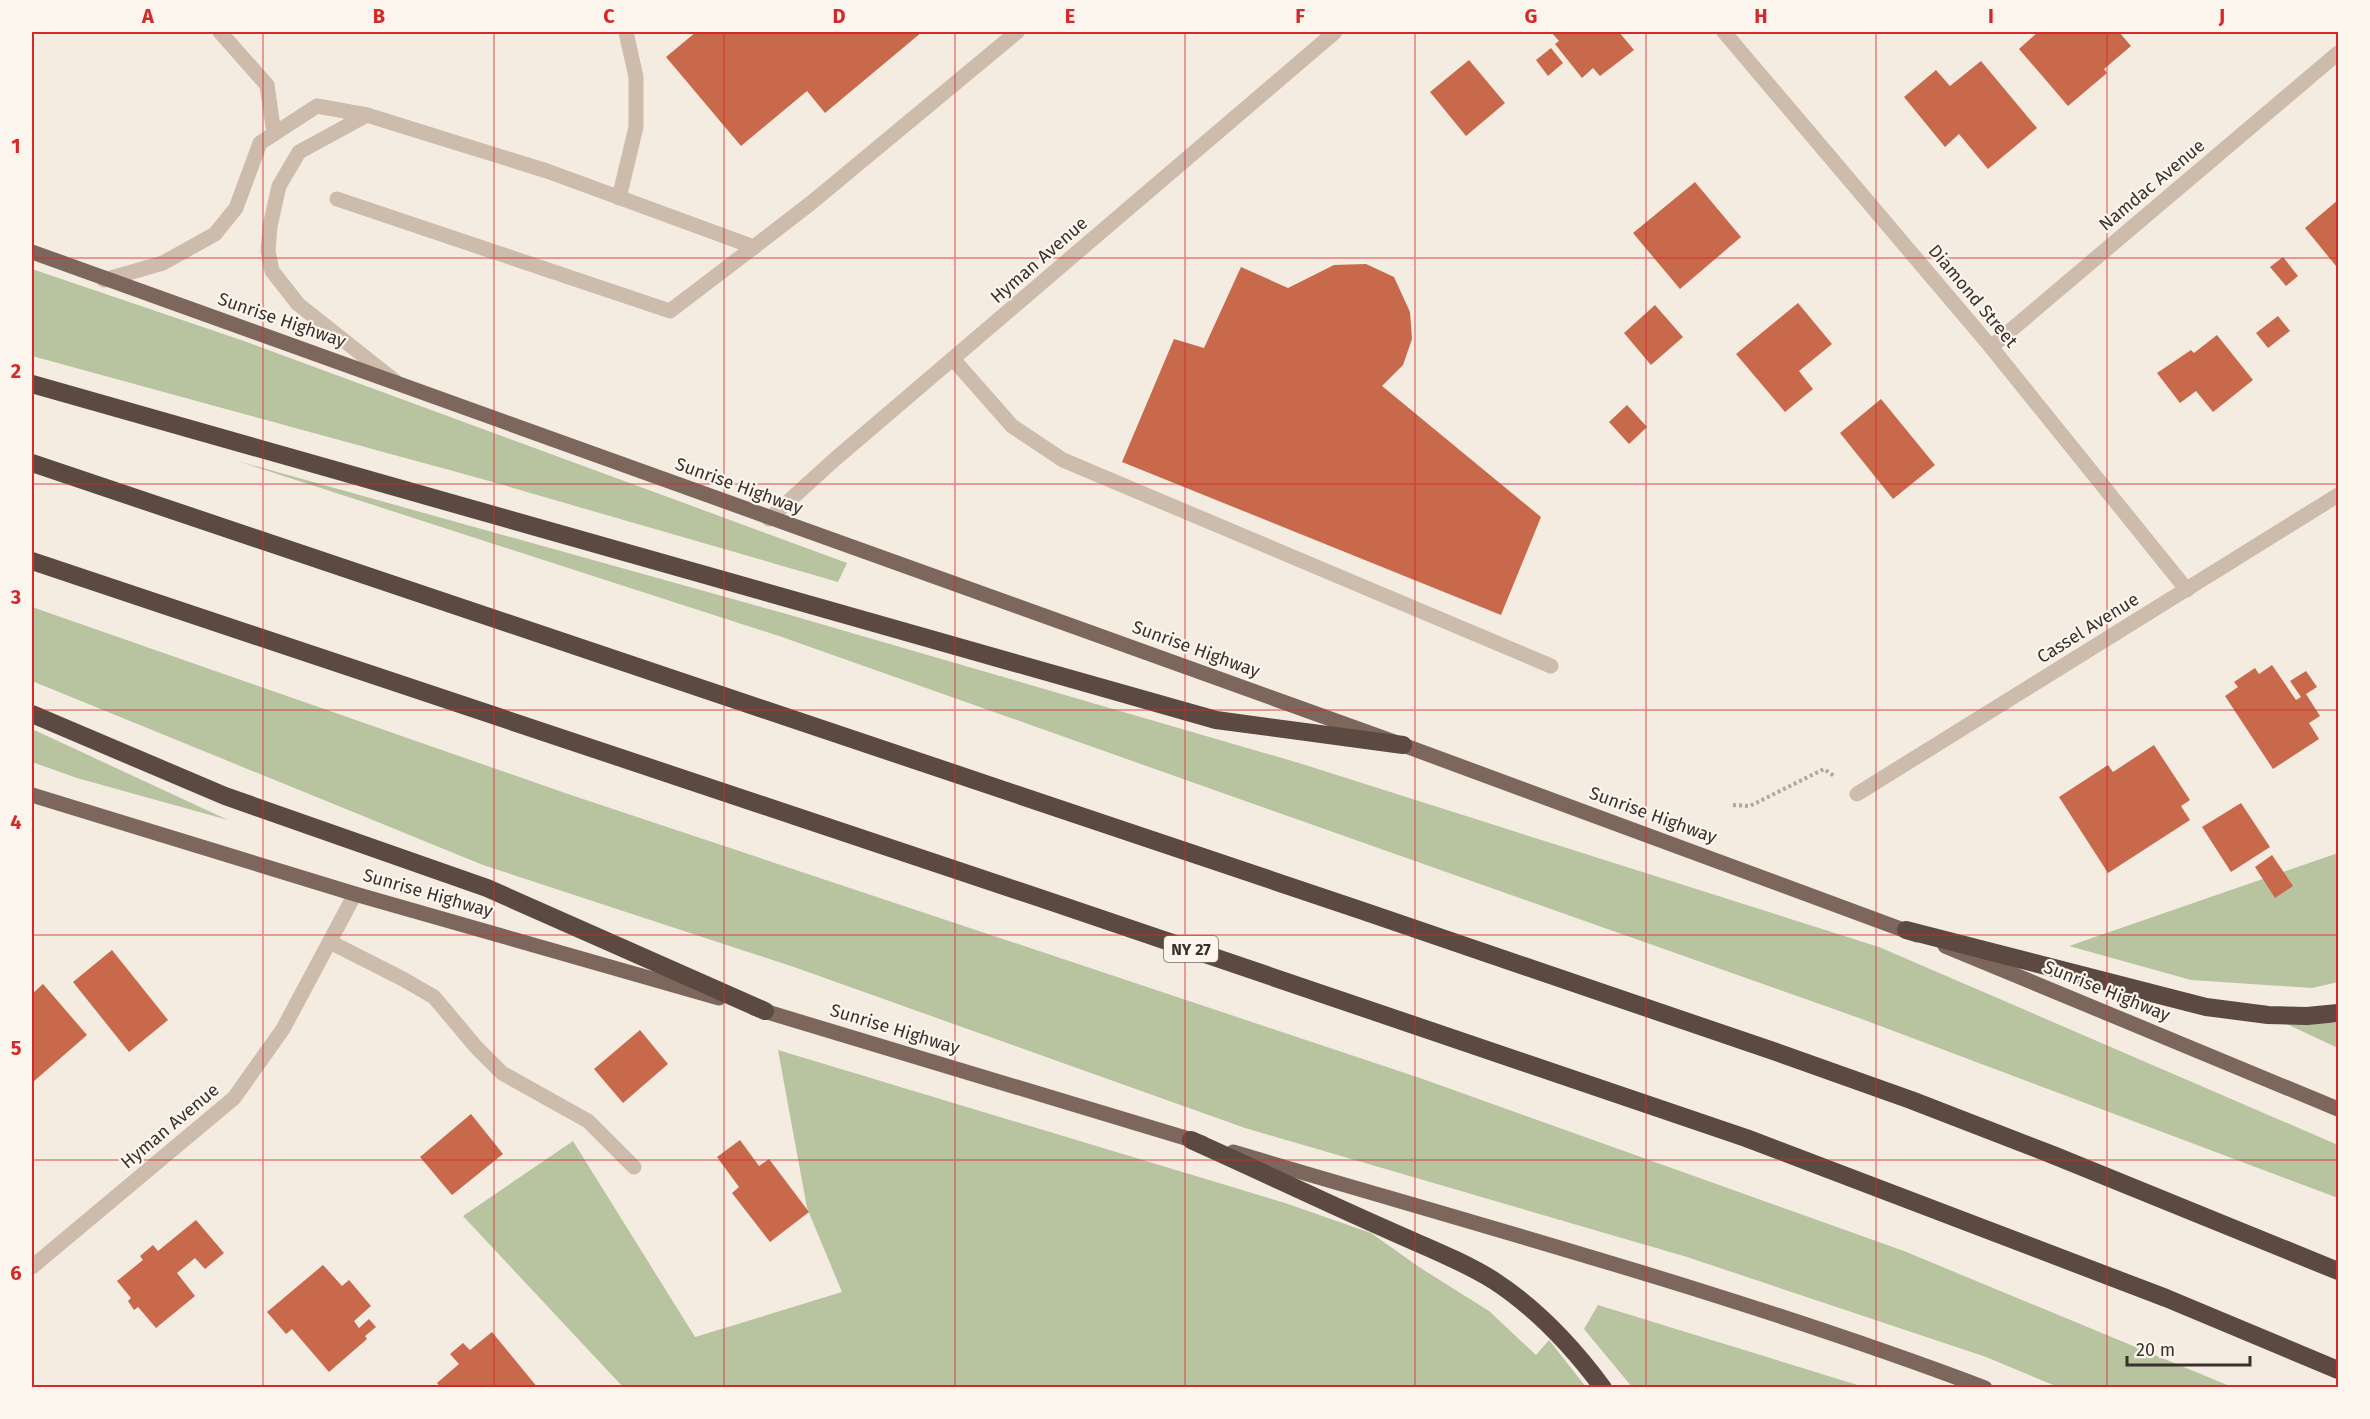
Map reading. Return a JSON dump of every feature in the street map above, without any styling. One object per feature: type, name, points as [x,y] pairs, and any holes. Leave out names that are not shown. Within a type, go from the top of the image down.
[{"type":"highway","points":[[32,384],[1216,720],[1403,746]]},
{"type":"highway","points":[[32,463],[1768,1049],[1911,1100],[2053,1155],[2338,1271]]},
{"type":"highway","name":"NY 27","points":[[32,561],[1040,898],[1746,1138],[2166,1298],[2338,1370]]},
{"type":"highway","points":[[32,714],[225,796],[486,888],[765,1011]]},
{"type":"highway","points":[[1906,930],[2206,1007],[2268,1015],[2307,1016],[2338,1013]]},
{"type":"highway","points":[[1191,1140],[1423,1244],[1492,1280],[1554,1330],[1581,1359],[1603,1388]]},
{"type":"main road","name":"Sunrise Highway","points":[[32,252],[104,280],[395,381],[769,519],[1403,746],[1906,930],[2338,1109]]},
{"type":"main road","name":"Sunrise Highway","points":[[32,795],[355,894],[765,1011],[1700,1291],[1911,1360],[1984,1388]]},
{"type":"street","points":[[220,32],[267,85],[274,134]]},
{"type":"street","points":[[619,198],[636,128],[636,77],[626,32]]},
{"type":"street","points":[[337,200],[670,311],[812,203],[1017,32]]},
{"type":"street","name":"Hyman Avenue","points":[[769,519],[1335,32]]},
{"type":"street","name":"Diamond Street","points":[[1724,32],[1990,347],[2187,590]]},
{"type":"street","name":"Namdac Avenue","points":[[1990,347],[2338,53]]},
{"type":"street","points":[[104,280],[163,263],[215,234],[236,208],[260,143],[317,106],[367,115],[547,171],[754,247]]},
{"type":"street","points":[[367,115],[299,152],[279,186],[270,226],[268,251],[272,272],[298,304],[395,381]]},
{"type":"street","points":[[953,359],[1012,426],[1063,460],[1551,666]]},
{"type":"street","name":"Cassel Avenue","points":[[1857,794],[2338,495]]},
{"type":"street","name":"Hyman Avenue","points":[[32,1267],[234,1098],[283,1029],[355,894]]},
{"type":"street","points":[[330,942],[434,997],[476,1047],[502,1073],[588,1121],[634,1167]]},
{"type":"path","points":[[1733,805],[1750,806],[1824,769],[1857,794]]},
{"type":"green space","points":[[32,269],[244,341],[847,563],[838,582],[475,477],[32,356]]},
{"type":"green space","points":[[234,460],[783,613],[1299,763],[1879,947],[2338,1145],[2338,1198],[1859,1018],[779,636]]},
{"type":"green space","points":[[32,607],[565,793],[1420,1078],[1904,1251],[2232,1387],[2058,1387],[1986,1357],[1687,1257],[1245,1128],[794,967],[483,865],[32,681]]},
{"type":"green space","points":[[32,729],[228,820],[77,778],[32,762]]},
{"type":"green space","points":[[2338,853],[2338,982],[2312,988],[2191,980],[2069,946]]},
{"type":"green space","points":[[2280,1021],[2338,1023],[2338,1048]]},
{"type":"green space","points":[[778,1050],[1285,1203],[1371,1233],[1419,1267],[1489,1311],[1536,1355],[1549,1340],[1586,1387],[623,1387],[463,1216],[573,1141],[695,1337],[842,1292],[807,1208]]},
{"type":"green space","points":[[1598,1305],[1864,1387],[1632,1387],[1584,1329]]},
{"type":"building","points":[[696,32],[922,32],[825,113],[807,91],[741,146],[666,57]]},
{"type":"building","points":[[1551,32],[1619,32],[1634,50],[1600,76],[1593,68],[1582,78],[1555,44],[1559,41]]},
{"type":"building","points":[[2038,32],[2119,32],[2131,46],[2104,69],[2107,73],[2068,106],[2019,49]]},
{"type":"building","points":[[1551,48],[1563,63],[1548,76],[1536,60]]},
{"type":"building","points":[[1469,60],[1505,103],[1466,136],[1430,92]]},
{"type":"building","points":[[1981,61],[2037,128],[1988,169],[1959,134],[1945,147],[1904,97],[1936,70],[1950,86]]},
{"type":"building","points":[[1695,182],[1741,237],[1680,289],[1633,233]]},
{"type":"building","points":[[2338,200],[2338,263],[2336,266],[2305,228]]},
{"type":"building","points":[[2283,257],[2298,276],[2286,286],[2270,267]]},
{"type":"building","points":[[1366,264],[1394,277],[1410,312],[1412,339],[1403,365],[1382,386],[1541,517],[1501,615],[1122,462],[1174,339],[1204,348],[1241,267],[1288,288],[1334,265]]},
{"type":"building","points":[[1798,303],[1832,344],[1799,371],[1813,389],[1785,412],[1736,354]]},
{"type":"building","points":[[1655,305],[1683,337],[1651,365],[1624,333]]},
{"type":"building","points":[[2278,316],[2290,331],[2268,348],[2256,333]]},
{"type":"building","points":[[2217,335],[2253,380],[2213,412],[2196,391],[2180,403],[2157,373],[2191,350],[2194,353]]},
{"type":"building","points":[[1881,399],[1935,465],[1893,499],[1840,433]]},
{"type":"building","points":[[1627,405],[1647,427],[1629,444],[1609,422]]},
{"type":"building","points":[[2272,665],[2296,700],[2301,697],[2290,681],[2306,671],[2317,687],[2306,694],[2320,716],[2309,723],[2319,739],[2273,769],[2225,696],[2238,687],[2234,682],[2255,668],[2259,674]]},
{"type":"building","points":[[2154,745],[2190,800],[2181,806],[2190,820],[2108,873],[2059,797],[2108,765],[2113,772]]},
{"type":"building","points":[[2241,803],[2270,847],[2231,872],[2202,827]]},
{"type":"building","points":[[2272,855],[2293,886],[2275,898],[2255,867]]},
{"type":"building","points":[[112,950],[168,1020],[129,1052],[73,982]]},
{"type":"building","points":[[43,984],[87,1035],[33,1082],[32,994]]},
{"type":"building","points":[[640,1030],[668,1064],[623,1103],[594,1069]]},
{"type":"building","points":[[471,1114],[503,1154],[452,1195],[420,1157]]},
{"type":"building","points":[[740,1140],[759,1166],[769,1159],[809,1212],[770,1242],[732,1193],[739,1187],[717,1157]]},
{"type":"building","points":[[196,1220],[224,1253],[205,1269],[195,1258],[177,1273],[195,1296],[156,1328],[138,1307],[134,1310],[128,1301],[131,1298],[117,1281],[143,1260],[140,1256],[153,1245],[158,1251]]},
{"type":"building","points":[[323,1265],[342,1286],[349,1280],[371,1306],[354,1321],[359,1328],[369,1319],[376,1327],[365,1336],[367,1339],[329,1372],[292,1329],[286,1334],[267,1312]]},
{"type":"building","points":[[492,1332],[538,1388],[441,1388],[437,1383],[459,1364],[450,1354],[463,1343],[470,1350]]}]
